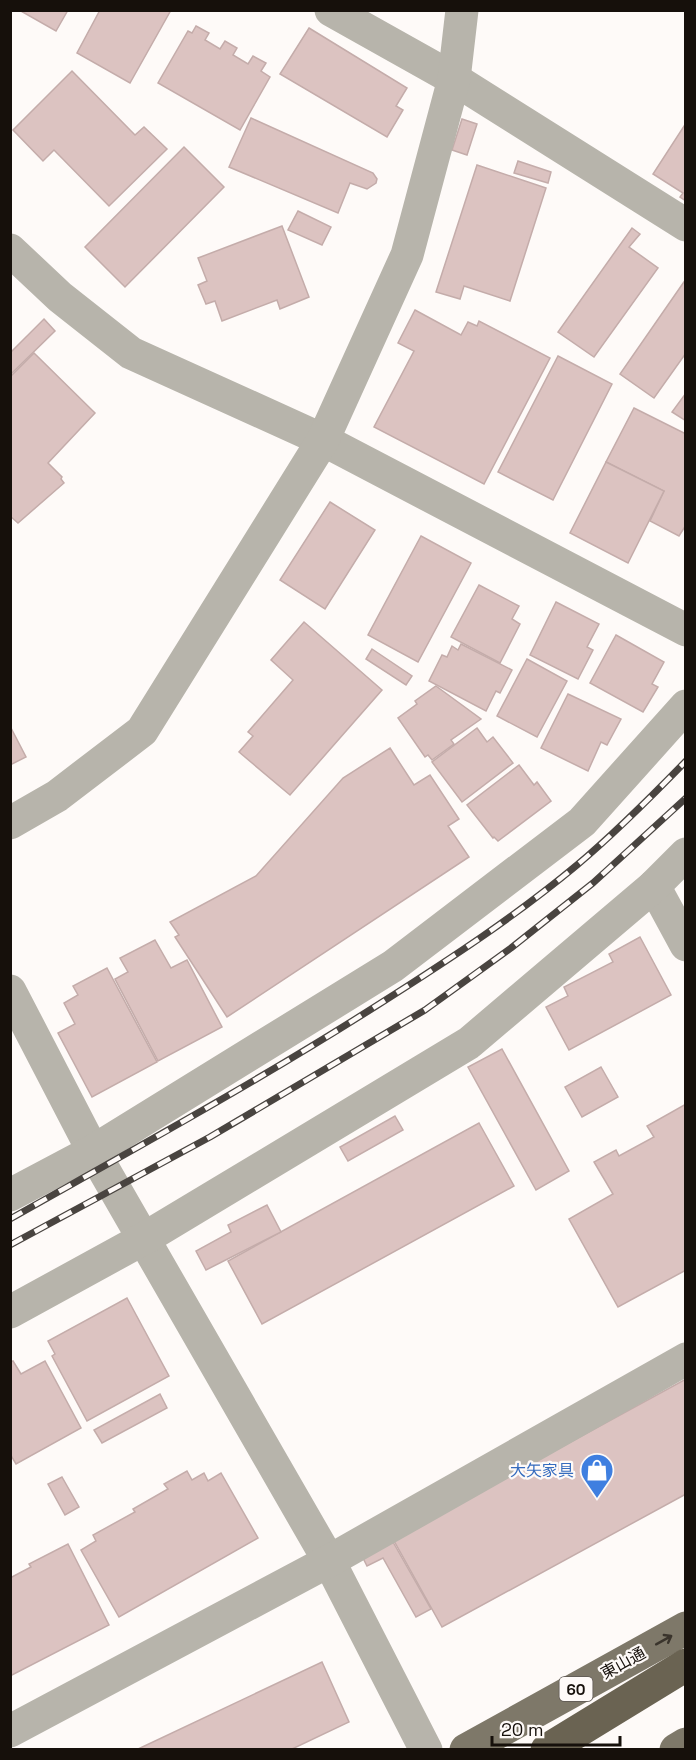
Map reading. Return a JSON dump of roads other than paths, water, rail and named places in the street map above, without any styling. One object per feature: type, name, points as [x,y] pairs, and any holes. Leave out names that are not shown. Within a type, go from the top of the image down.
[{"type":"highway","points":[[547,1749],[686,1665]]},
{"type":"main road","name":"東山通","points":[[466,1749],[686,1628]]},
{"type":"main road","points":[[676,1749],[686,1744]]},
{"type":"street","points":[[331,10],[454,79],[686,225]]},
{"type":"street","points":[[10,823],[57,796],[142,731],[323,440],[407,255],[454,79],[462,10]]},
{"type":"street","points":[[10,250],[60,297],[131,353],[323,440],[686,630]]},
{"type":"street","points":[[10,1195],[93,1151],[393,966],[582,822],[686,706]]},
{"type":"street","points":[[10,1312],[145,1238],[470,1042],[654,886],[686,854]]},
{"type":"street","points":[[654,886],[686,945]]},
{"type":"street","points":[[10,991],[93,1151],[329,1561],[426,1749]]},
{"type":"street","points":[[10,1731],[329,1561],[686,1359]]},
{"type":"railway","points":[[10,1219],[292,1058],[458,953],[530,902],[577,865],[686,761]]},
{"type":"railway","points":[[10,1245],[210,1137],[425,1010],[511,948],[593,883],[686,798]]},
{"type":"place","name":"大矢家具","points":[[597,1499]]}]
